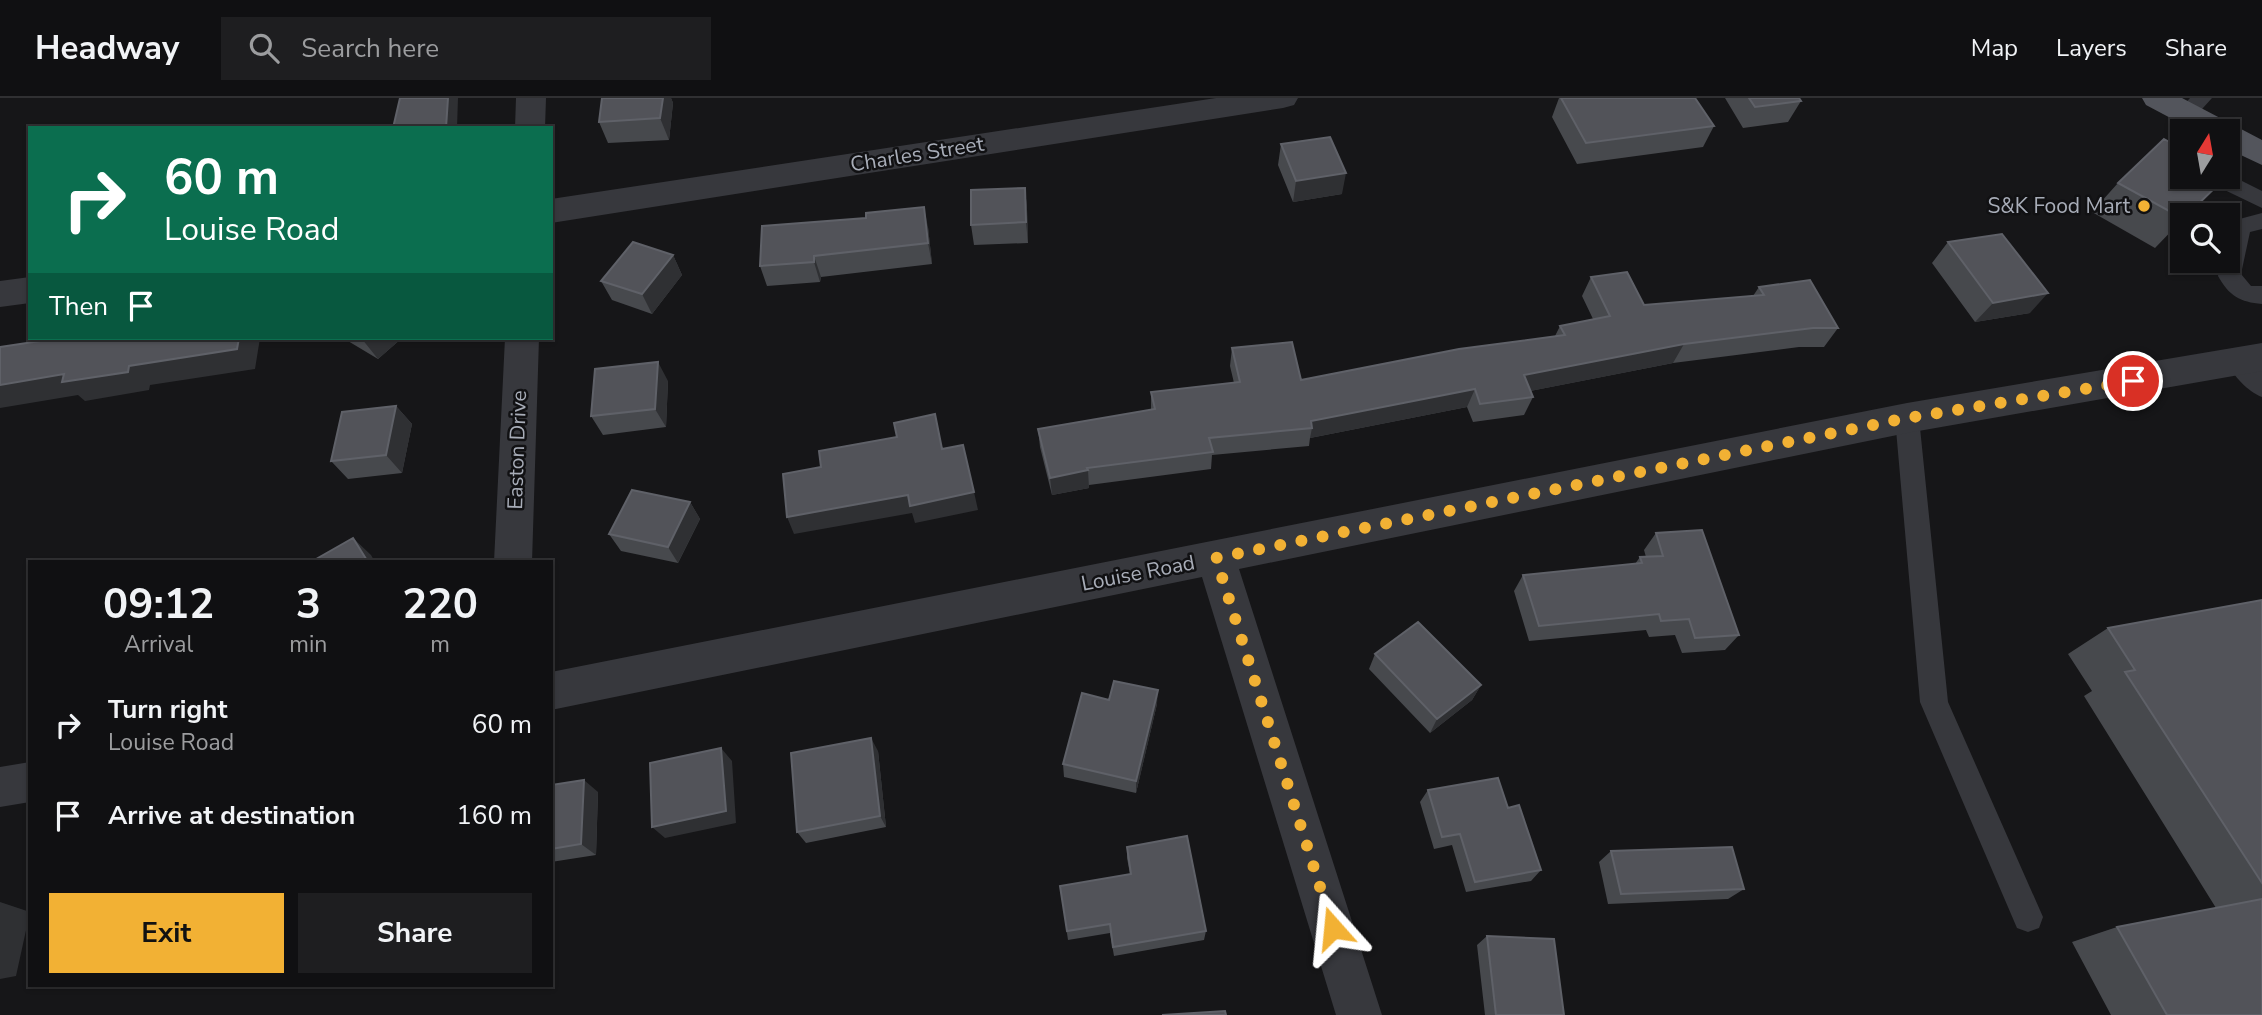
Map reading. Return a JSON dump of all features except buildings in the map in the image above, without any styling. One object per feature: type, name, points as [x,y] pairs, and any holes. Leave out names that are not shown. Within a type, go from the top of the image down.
[{"type":"main road","points":[[2157,98],[2194,106],[2208,119]]},
{"type":"main road","points":[[2240,142],[2262,154]]},
{"type":"street","points":[[530,126],[531,98]]},
{"type":"street","name":"Charles Street","points":[[553,211],[1283,98]]},
{"type":"street","points":[[0,294],[28,290]]},
{"type":"street","name":"Easton Drive","points":[[513,560],[522,340]]},
{"type":"street","name":"Louise Road","points":[[553,691],[1907,418],[2254,368]]},
{"type":"street","points":[[1216,558],[1359,1015]]},
{"type":"street","points":[[0,787],[28,782]]},
{"type":"lane","points":[[2240,189],[2262,200]]},
{"type":"lane","points":[[2262,221],[2240,227],[2229,276],[2245,295],[2262,295]]},
{"type":"lane","points":[[1907,418],[1934,702],[2028,917]]},
{"type":"place","name":"S&K Food Mart","points":[[2144,206]]},
{"type":"route","points":[[1333,928],[1216,558],[1907,418],[2133,381]]}]
